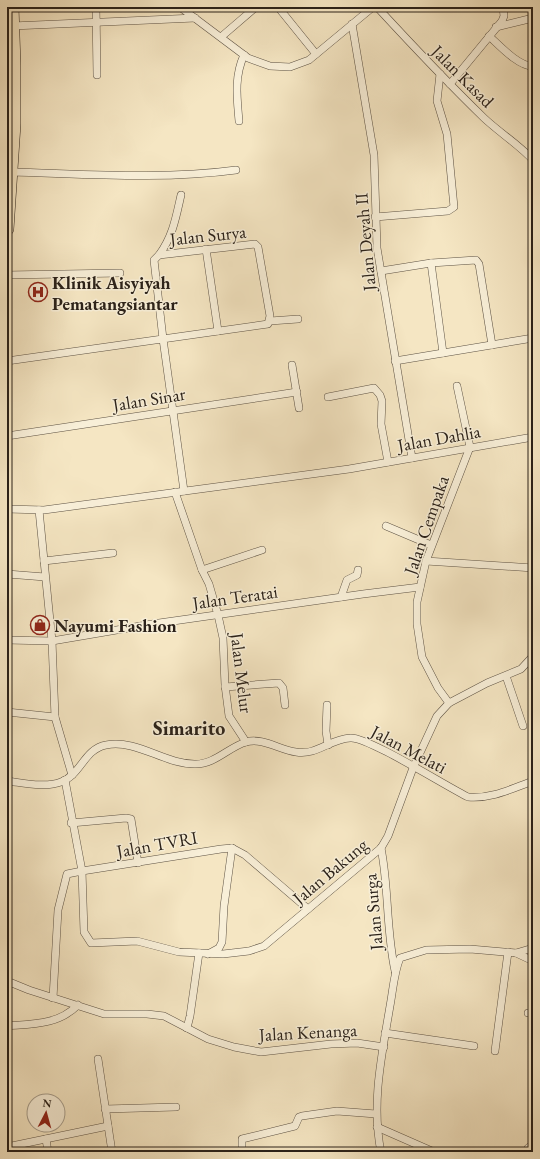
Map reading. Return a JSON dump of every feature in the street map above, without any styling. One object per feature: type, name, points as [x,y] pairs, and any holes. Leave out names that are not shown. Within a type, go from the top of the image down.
[{"type":"highway","points":[[7,229],[11,172],[12,7]]},
{"type":"street","points":[[96,7],[97,75]]},
{"type":"street","points":[[180,7],[244,55],[263,64],[290,67],[309,60],[374,7]]},
{"type":"street","points":[[221,37],[256,7]]},
{"type":"street","points":[[278,7],[316,54]]},
{"type":"street","name":"Jalan Kasad","points":[[377,7],[450,84],[486,119],[533,160]]},
{"type":"street","points":[[450,84],[504,16],[503,7]]},
{"type":"street","points":[[12,26],[196,18]]},
{"type":"street","points":[[496,27],[533,18]]},
{"type":"street","name":"Jalan Deyah II","points":[[352,24],[374,155],[375,217],[380,271],[412,458]]},
{"type":"street","points":[[489,36],[524,65],[533,66]]},
{"type":"street","points":[[239,121],[236,86],[240,64],[244,55]]},
{"type":"street","points":[[375,217],[448,211],[454,207],[447,134],[436,101],[440,74]]},
{"type":"street","points":[[11,172],[150,176],[214,173],[236,170]]},
{"type":"street","points":[[159,255],[168,243],[173,230],[181,195]]},
{"type":"street","name":"Jalan Surya","points":[[163,339],[154,260],[159,255],[250,243],[258,247],[270,321]]},
{"type":"street","points":[[206,249],[218,331]]},
{"type":"street","points":[[380,271],[431,263],[472,260],[478,261],[492,345]]},
{"type":"street","points":[[431,263],[443,353]]},
{"type":"street","points":[[7,275],[120,273]]},
{"type":"street","points":[[7,361],[268,324],[270,321],[298,319]]},
{"type":"street","points":[[395,361],[533,338]]},
{"type":"street","points":[[163,339],[184,491]]},
{"type":"street","points":[[292,365],[299,408]]},
{"type":"street","points":[[458,386],[470,447]]},
{"type":"street","points":[[328,397],[374,388],[380,395],[382,401],[381,424],[388,462]]},
{"type":"street","name":"Jalan Sinar","points":[[7,436],[297,392]]},
{"type":"street","name":"Jalan Dahlia","points":[[7,509],[39,510],[349,469],[533,437]]},
{"type":"street","name":"Jalan Cempaka","points":[[449,703],[438,688],[422,657],[417,624],[420,587],[431,545],[470,447]]},
{"type":"street","name":"Jalan Melur","points":[[174,492],[202,570],[209,584],[218,615],[223,638],[225,687],[229,716],[246,742]]},
{"type":"street","points":[[39,510],[52,641],[55,717],[72,775]]},
{"type":"street","points":[[386,526],[431,545]]},
{"type":"street","points":[[202,570],[262,550]]},
{"type":"street","points":[[44,561],[113,553]]},
{"type":"street","points":[[426,562],[533,568]]},
{"type":"street","points":[[340,597],[347,580],[357,575],[358,570]]},
{"type":"street","points":[[7,574],[45,577]]},
{"type":"street","name":"Jalan Teratai","points":[[7,640],[52,641],[152,624],[420,587]]},
{"type":"street","points":[[449,703],[487,683],[521,669],[533,656]]},
{"type":"street","points":[[506,676],[523,726]]},
{"type":"street","points":[[225,687],[279,683],[283,688],[285,705]]},
{"type":"street","name":"Jalan Bakung","points":[[82,871],[84,932],[89,942],[137,942],[166,949],[208,954],[249,951],[264,946],[381,848],[388,836],[413,768],[437,716],[449,703]]},
{"type":"street","points":[[327,705],[326,731],[328,745]]},
{"type":"street","points":[[7,712],[55,717]]},
{"type":"street","name":"Jalan Melati","points":[[246,742],[270,744],[296,753],[308,753],[337,740],[351,737],[360,740],[468,797],[480,798],[493,796],[533,781]]},
{"type":"street","points":[[7,781],[46,785],[65,780],[72,775],[89,754],[96,748],[107,745],[126,744],[166,758],[197,764],[225,754],[246,742]]},
{"type":"street","points":[[65,780],[82,871]]},
{"type":"street","points":[[72,823],[126,818],[131,819],[138,863]]},
{"type":"street","points":[[208,954],[219,948],[222,942],[224,907],[232,848],[245,856],[308,909]]},
{"type":"street","name":"Jalan TVRI","points":[[53,998],[58,910],[65,878],[70,872],[232,848]]},
{"type":"street","name":"Jalan Surga","points":[[381,848],[392,955],[396,973]]},
{"type":"street","points":[[381,1152],[377,1127],[376,1098],[396,973],[400,958],[426,950],[470,949],[512,952],[533,948]]},
{"type":"street","points":[[512,952],[533,961]]},
{"type":"street","points":[[495,1051],[512,952]]},
{"type":"street","points":[[187,1028],[190,1016],[198,953]]},
{"type":"street","name":"Jalan Kenanga","points":[[7,981],[53,998],[104,1014],[147,1014],[164,1016],[208,1040],[261,1052],[331,1044],[357,1043],[384,1046]]},
{"type":"street","points":[[7,1026],[52,1022],[69,1014],[78,1005]]},
{"type":"street","points":[[386,1033],[474,1046]]},
{"type":"street","points":[[98,1059],[112,1152]]},
{"type":"street","points":[[105,1109],[176,1107]]},
{"type":"street","points":[[242,1152],[242,1139],[295,1126],[299,1117],[302,1116],[349,1110],[376,1114]]},
{"type":"street","points":[[7,1148],[108,1126]]},
{"type":"street","points":[[377,1127],[434,1152]]},
{"type":"street","points":[[46,1139],[48,1152]]},
{"type":"street","points":[[526,1152],[533,1144]]},
{"type":"place","name":"Klinik Aisyiyah Pematangsiantar","points":[[38,292]]},
{"type":"place","name":"Nayumi Fashion","points":[[40,625]]},
{"type":"district","name":"Simarito","points":[[189,728]]}]
